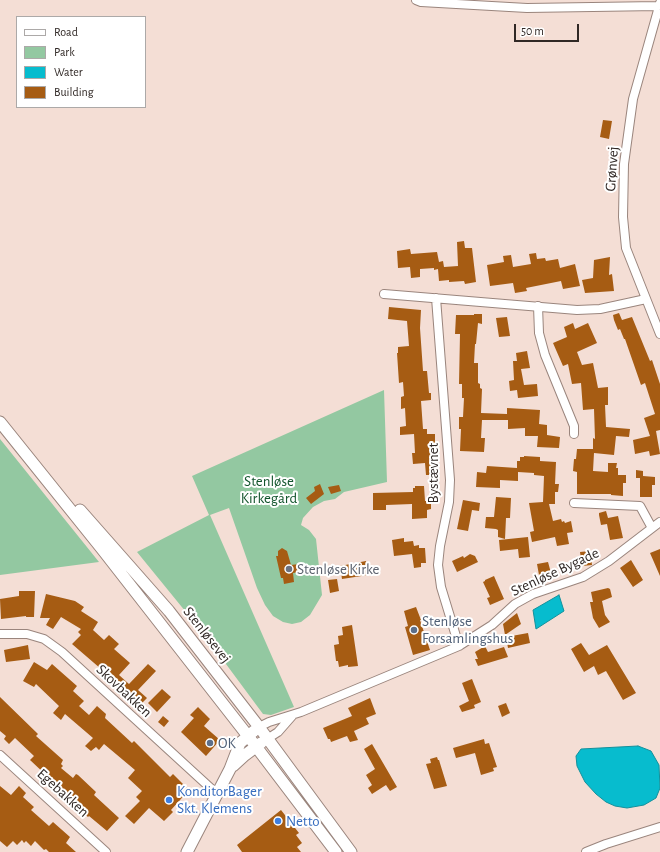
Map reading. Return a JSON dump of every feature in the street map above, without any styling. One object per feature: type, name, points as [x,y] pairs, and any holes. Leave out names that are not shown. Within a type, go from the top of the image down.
[{"type":"street","points":[[416,0],[421,2],[527,8],[659,4]]},
{"type":"street","name":"Grønvej","points":[[659,4],[633,99],[624,164],[623,217],[626,248],[660,334]]},
{"type":"street","points":[[384,294],[577,310],[600,309],[646,299]]},
{"type":"street","name":"Bystævnet","points":[[436,298],[450,480],[438,565],[441,587],[459,646]]},
{"type":"street","points":[[538,306],[539,333],[544,355],[574,426],[574,434]]},
{"type":"street","name":"Stenløsevej","points":[[0,422],[256,746],[336,852]]},
{"type":"street","name":"Stenløsevej","points":[[23,450],[44,469],[169,611],[259,727],[351,852]]},
{"type":"street","points":[[574,503],[640,506],[652,528]]},
{"type":"street","name":"Stenløse Bygade","points":[[259,727],[270,722],[293,716],[459,646],[492,625],[515,604],[533,594],[583,577],[609,561],[660,522]]},
{"type":"street","name":"Skovbakken","points":[[0,634],[27,634],[44,639],[62,652],[217,794]]},
{"type":"street","name":"Stenløse Bygade","points":[[267,739],[278,732],[293,716]]},
{"type":"street","points":[[187,852],[230,769],[240,743],[259,727]]},
{"type":"street","points":[[230,769],[256,746],[267,739]]},
{"type":"street","name":"Egebakken","points":[[0,755],[106,852]]},
{"type":"street","points":[[586,852],[660,827]]},
{"type":"green space","name":"Stenløse Kirkegård","points":[[384,390],[387,482],[344,492],[335,499],[324,501],[313,507],[303,518],[301,525],[309,530],[316,539],[322,595],[310,615],[301,622],[292,624],[283,622],[273,616],[265,605],[257,588],[229,508],[210,515],[294,707],[271,715],[263,714],[203,633],[137,552],[209,515],[192,476]]},
{"type":"green space","points":[[0,439],[99,562],[0,575]]},
{"type":"water","points":[[559,595],[564,611],[536,629],[533,610]]},
{"type":"water","points":[[638,746],[651,751],[659,765],[660,788],[656,798],[644,805],[627,808],[615,806],[606,802],[585,782],[577,766],[576,756],[581,749]]},
{"type":"building","points":[[603,120],[612,121],[609,139],[600,137]]},
{"type":"building","points":[[464,241],[465,248],[472,248],[476,282],[465,284],[464,281],[439,281],[438,269],[434,270],[434,268],[420,269],[420,277],[411,278],[410,267],[398,268],[397,251],[410,249],[411,254],[437,252],[439,262],[443,261],[444,267],[458,266],[457,242]]},
{"type":"building","points":[[536,253],[537,259],[545,258],[546,261],[558,259],[560,268],[575,264],[580,286],[563,289],[561,281],[526,288],[527,291],[515,293],[513,283],[490,286],[487,265],[504,262],[503,256],[511,255],[513,267],[531,264],[529,254]]},
{"type":"building","points":[[610,257],[609,275],[612,274],[614,291],[585,293],[582,280],[593,278],[594,260]]},
{"type":"building","points":[[389,307],[421,310],[420,328],[423,371],[427,371],[429,393],[431,393],[431,400],[421,401],[423,429],[427,429],[427,434],[435,434],[435,445],[433,445],[435,475],[426,475],[425,463],[413,464],[412,453],[415,453],[414,434],[400,435],[400,427],[406,426],[405,408],[401,409],[401,397],[404,396],[403,382],[399,383],[397,353],[398,347],[409,346],[407,321],[388,319]]},
{"type":"building","points":[[619,313],[622,320],[632,317],[650,361],[652,360],[660,384],[660,430],[656,431],[660,454],[650,456],[649,451],[635,454],[633,440],[650,436],[644,418],[655,414],[645,383],[641,385],[625,339],[620,329],[618,330],[614,320],[613,315]]},
{"type":"building","points":[[482,314],[482,324],[478,323],[474,363],[478,363],[478,383],[482,389],[481,413],[507,414],[507,408],[540,410],[539,424],[547,425],[547,435],[560,437],[559,448],[537,447],[538,436],[525,436],[525,428],[508,429],[508,420],[482,420],[481,438],[485,438],[484,452],[460,451],[461,429],[459,429],[459,417],[463,417],[464,398],[462,398],[462,384],[459,384],[460,334],[455,334],[456,315]]},
{"type":"building","points":[[507,317],[510,336],[499,337],[496,318]]},
{"type":"building","points":[[573,323],[575,329],[588,323],[597,343],[577,352],[582,365],[593,363],[598,388],[608,387],[608,405],[605,405],[606,427],[630,429],[629,437],[616,436],[614,455],[594,453],[593,471],[608,472],[608,463],[617,463],[616,468],[618,468],[618,475],[626,475],[626,483],[623,483],[623,496],[611,494],[577,494],[577,472],[573,471],[574,459],[576,459],[577,449],[593,449],[593,438],[595,439],[594,409],[583,410],[581,383],[572,384],[568,364],[563,366],[553,343],[567,337],[564,327]]},
{"type":"building","points":[[527,351],[530,368],[521,369],[524,385],[537,384],[538,396],[518,398],[517,390],[510,391],[509,381],[514,380],[513,361],[517,361],[516,353]]},
{"type":"building","points":[[520,457],[540,457],[540,461],[556,462],[555,484],[559,484],[558,492],[555,492],[555,504],[549,504],[553,521],[561,519],[562,522],[564,521],[565,523],[571,521],[573,532],[567,533],[569,544],[557,546],[555,537],[532,542],[530,532],[534,531],[529,503],[543,502],[544,476],[534,475],[534,473],[518,472],[518,481],[500,480],[500,488],[476,487],[477,472],[486,473],[487,466],[517,468],[517,461],[520,461]]},
{"type":"building","points":[[636,470],[643,471],[643,476],[655,477],[655,485],[652,485],[652,497],[640,497],[640,478],[636,478]]},
{"type":"building","points":[[320,484],[324,494],[311,504],[306,498],[315,491],[314,487]]},
{"type":"building","points":[[339,485],[341,491],[331,494],[328,487]]},
{"type":"building","points":[[415,486],[424,486],[425,501],[431,501],[431,509],[427,510],[427,518],[412,519],[412,504],[386,505],[386,510],[373,510],[373,493],[413,492],[413,488],[415,488]]},
{"type":"building","points":[[496,497],[511,498],[510,518],[506,518],[505,539],[498,537],[498,530],[485,528],[486,517],[494,517]]},
{"type":"building","points":[[463,500],[480,503],[479,511],[472,510],[468,531],[457,529]]},
{"type":"building","points":[[606,511],[608,518],[618,516],[623,538],[610,540],[607,524],[601,525],[599,515],[599,513]]},
{"type":"building","points":[[528,537],[530,557],[519,558],[518,549],[500,551],[499,540]]},
{"type":"building","points":[[404,538],[404,542],[413,541],[414,546],[419,545],[419,548],[425,548],[426,563],[421,563],[421,567],[414,568],[412,554],[394,556],[392,540]]},
{"type":"building","name":"Stenløse Kirke","points":[[282,548],[287,551],[291,565],[299,564],[300,572],[293,573],[294,582],[284,584],[283,578],[281,578],[276,556],[278,556],[278,551]]},
{"type":"building","points":[[660,549],[660,576],[650,553]]},
{"type":"building","points":[[590,551],[592,565],[582,566],[580,552]]},
{"type":"building","points":[[470,554],[475,556],[478,562],[457,572],[452,561],[463,556],[464,558]]},
{"type":"building","points":[[631,560],[643,580],[633,587],[620,568]]},
{"type":"building","points":[[366,561],[368,575],[342,579],[340,566]]},
{"type":"building","points":[[548,562],[551,573],[539,575],[537,564]]},
{"type":"building","points":[[494,576],[504,599],[490,605],[487,598],[490,597],[483,582]]},
{"type":"building","points":[[337,579],[339,591],[330,593],[328,580]]},
{"type":"building","points":[[608,588],[610,589],[612,597],[602,601],[605,615],[610,622],[599,628],[593,618],[590,602],[593,602],[591,592]]},
{"type":"building","points":[[19,591],[35,591],[34,617],[26,616],[1,619],[0,599],[19,596]]},
{"type":"building","points":[[46,594],[75,601],[84,607],[81,611],[98,622],[93,630],[104,640],[109,635],[119,644],[114,649],[130,663],[119,675],[129,684],[148,664],[156,671],[138,690],[147,698],[142,703],[121,688],[72,644],[81,635],[78,632],[81,629],[61,617],[53,629],[46,625],[50,618],[40,618]]},
{"type":"building","name":"Stenløse Forsamlingshus","points":[[416,607],[430,650],[413,655],[405,627],[408,626],[404,611]]},
{"type":"building","points":[[517,613],[521,624],[505,635],[503,624]]},
{"type":"building","points":[[352,625],[358,666],[348,667],[348,665],[339,667],[338,661],[336,661],[334,645],[339,644],[338,636],[343,635],[342,627]]},
{"type":"building","points":[[528,633],[530,643],[508,648],[506,637]]},
{"type":"building","points":[[581,643],[589,655],[607,645],[636,693],[623,700],[606,671],[598,675],[594,666],[584,672],[571,649]]},
{"type":"building","points":[[28,645],[30,659],[6,662],[4,650]]},
{"type":"building","points":[[485,646],[488,652],[504,647],[508,657],[478,666],[475,659],[478,659],[475,652]]},
{"type":"building","points":[[34,662],[47,670],[52,664],[77,686],[73,691],[84,701],[79,706],[89,715],[97,706],[106,714],[105,718],[132,743],[134,741],[170,777],[173,774],[189,790],[171,810],[173,812],[164,821],[149,808],[134,824],[125,816],[140,801],[136,797],[142,791],[128,778],[135,770],[104,744],[99,750],[96,747],[91,751],[85,746],[93,738],[65,714],[61,720],[53,713],[59,706],[36,684],[34,687],[23,681]]},
{"type":"building","points":[[472,679],[481,702],[474,705],[475,708],[462,712],[459,706],[469,701],[462,683]]},
{"type":"building","points":[[162,689],[171,697],[157,712],[148,703]]},
{"type":"building","points":[[0,697],[38,734],[36,736],[63,760],[61,764],[63,766],[61,768],[73,778],[76,774],[78,775],[96,792],[94,795],[119,818],[107,831],[79,809],[80,808],[62,792],[63,791],[30,760],[34,756],[15,738],[9,744],[4,739],[6,736],[0,731]]},
{"type":"building","points":[[370,698],[376,714],[366,718],[369,724],[354,731],[358,740],[350,742],[347,736],[331,742],[323,728],[352,716],[348,708]]},
{"type":"building","points":[[506,703],[510,713],[502,717],[498,706]]},
{"type":"building","points":[[198,707],[210,719],[204,726],[220,740],[206,756],[181,732],[194,718],[190,715]]},
{"type":"building","points":[[163,716],[169,721],[164,727],[158,722]]},
{"type":"building","points":[[484,739],[485,744],[489,743],[497,767],[493,768],[494,771],[481,775],[475,753],[456,758],[453,748]]},
{"type":"building","points":[[372,744],[397,787],[390,791],[386,785],[372,794],[368,788],[372,785],[366,775],[375,769],[364,749]]},
{"type":"building","points":[[437,757],[447,786],[434,789],[426,764],[431,763],[430,759]]},
{"type":"building","points":[[0,786],[11,795],[19,786],[26,793],[23,797],[34,807],[31,810],[49,826],[53,822],[70,837],[66,843],[76,852],[49,852],[46,849],[44,850],[35,841],[31,846],[26,841],[24,843],[22,840],[17,845],[13,841],[7,847],[0,841]]},
{"type":"building","name":"Netto","points":[[281,810],[299,833],[296,835],[302,843],[297,847],[301,852],[242,852],[237,845]]},
{"type":"place","name":"Stenløse Kirke","points":[[289,569]]},
{"type":"place","name":"Stenløse Forsamlingshus","points":[[414,630]]},
{"type":"place","name":"OK","points":[[210,743]]},
{"type":"place","name":"KonditorBager Skt. Klemens","points":[[169,800]]},
{"type":"place","name":"Netto","points":[[278,821]]}]
